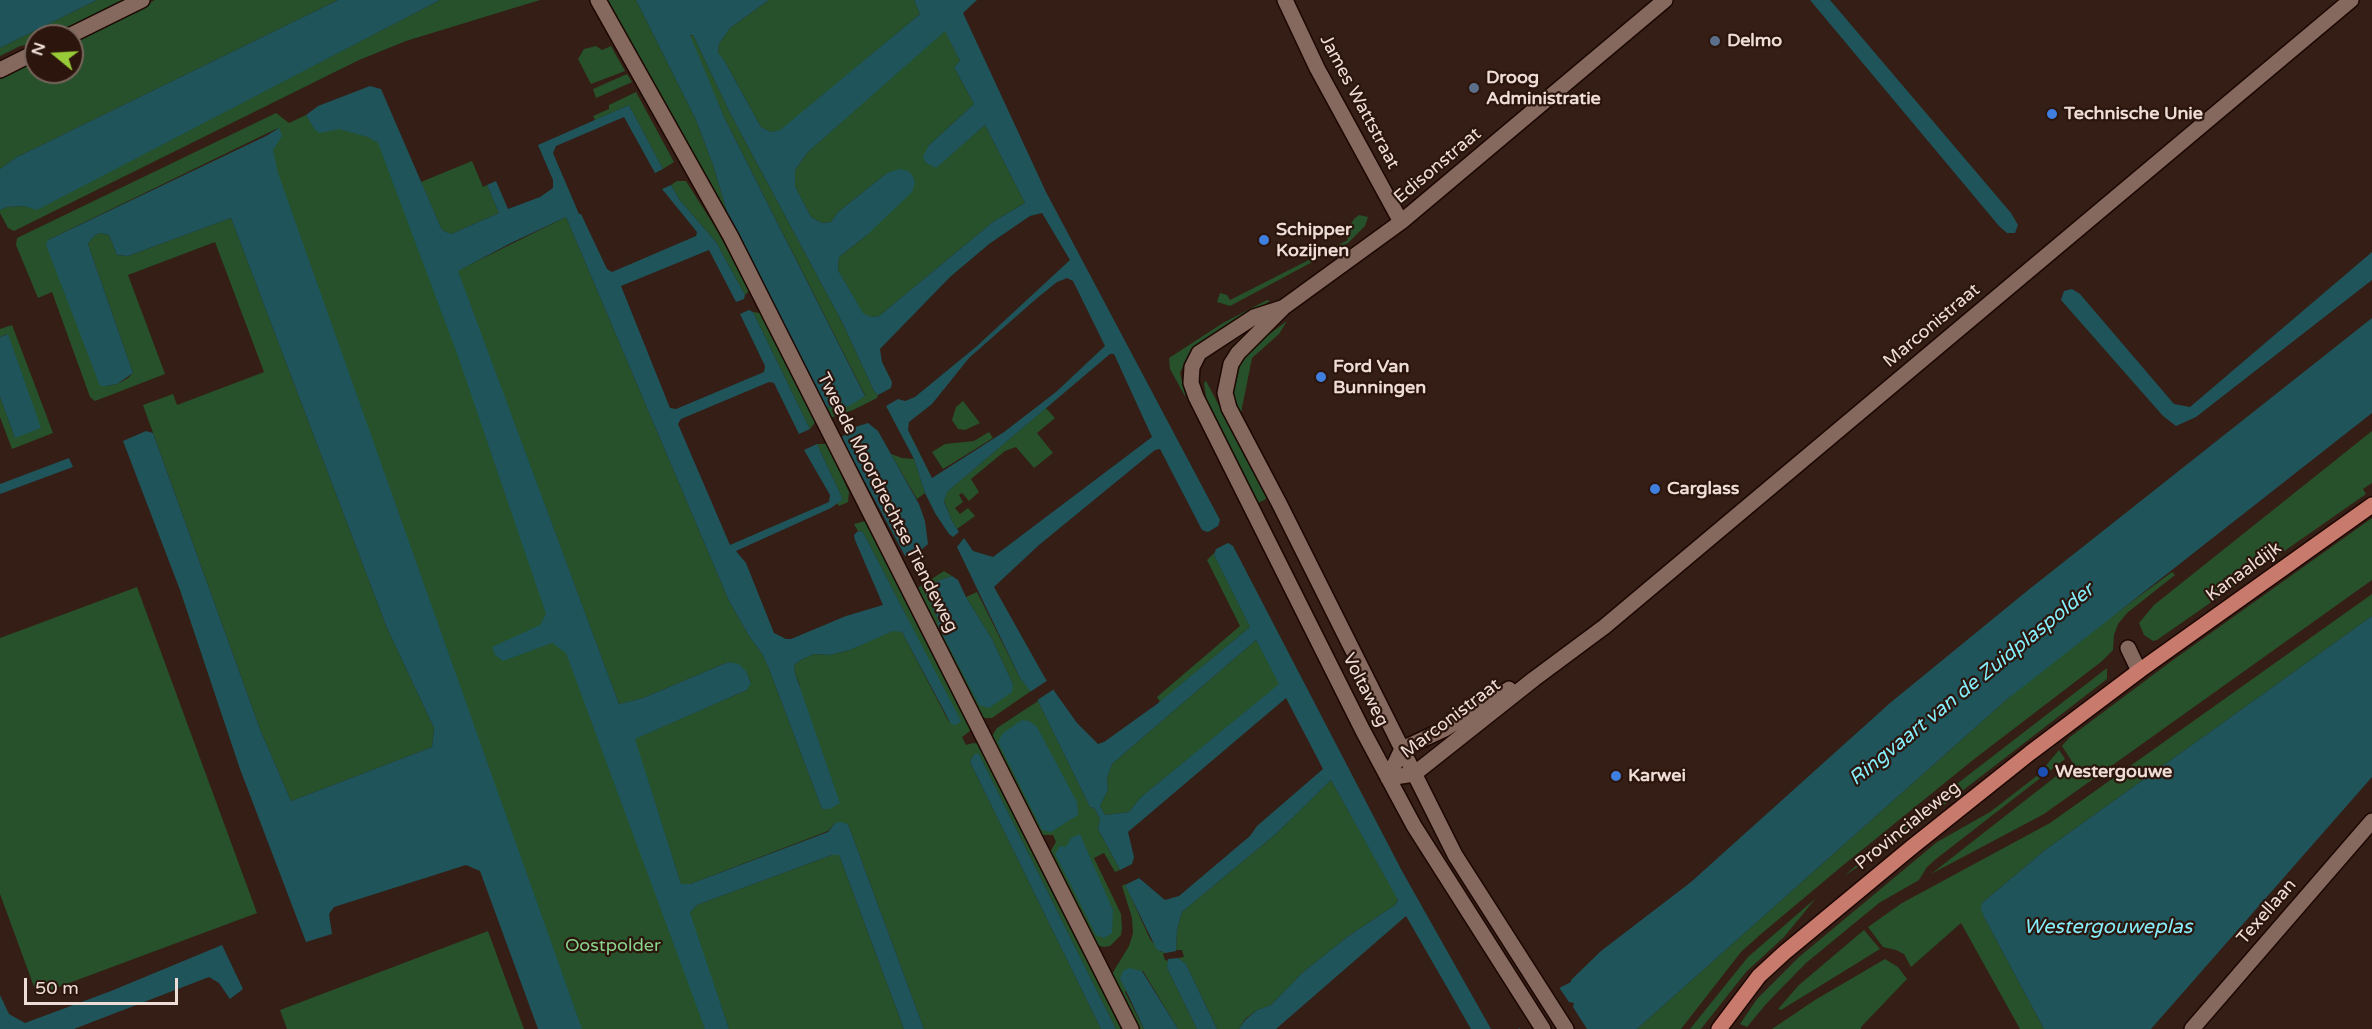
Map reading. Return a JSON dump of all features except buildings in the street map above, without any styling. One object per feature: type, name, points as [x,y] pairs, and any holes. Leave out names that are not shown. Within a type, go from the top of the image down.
[{"type":"main road","name":"Kanaaldijk","points":[[2139,671],[2372,505]]},
{"type":"main road","name":"Provincialeweg","points":[[1719,1029],[1759,976],[1784,953],[2030,753],[2139,671]]},
{"type":"street","points":[[84,29],[142,0]]},
{"type":"street","name":"Tweede Moordrechtse Tiendeweg","points":[[598,0],[731,237],[1131,1029]]},
{"type":"street","name":"James Wattstraat","points":[[1285,0],[1317,68],[1401,222]]},
{"type":"street","name":"Edisonstraat","points":[[1227,377],[1231,364],[1246,344],[1264,329],[1284,307],[1401,222],[1665,0]]},
{"type":"street","name":"Marconistraat","points":[[1388,777],[1414,774],[1534,678],[1604,627],[2351,0]]},
{"type":"street","points":[[0,70],[24,58]]},
{"type":"street","name":"Edisonstraat","points":[[1199,353],[1254,317],[1284,307]]},
{"type":"street","name":"Voltaweg","points":[[1199,353],[1192,367],[1191,383],[1196,397],[1388,777],[1440,870],[1543,1029]]},
{"type":"street","name":"Voltaweg","points":[[1227,377],[1225,393],[1229,408],[1279,502],[1455,855],[1538,989],[1566,1029]]},
{"type":"street","points":[[2128,648],[2139,671]]},
{"type":"street","name":"Marconistraat","points":[[1388,777],[1402,749],[1445,729],[1512,687],[1534,678]]},
{"type":"street","name":"Texellaan","points":[[2193,1029],[2366,838],[2372,821]]},
{"type":"green space","points":[[97,0],[129,0],[79,24],[48,24]]},
{"type":"green space","points":[[155,0],[338,0],[15,158],[0,169],[0,75],[24,64],[24,84],[84,84],[84,35]]},
{"type":"green space","points":[[440,0],[540,0],[406,41],[359,60],[14,231],[8,228],[0,213],[0,210],[7,207],[24,206],[37,209]]},
{"type":"green space","points":[[607,0],[636,0],[696,120],[727,212],[826,406],[837,409],[865,395],[724,117],[690,41],[689,36],[693,35],[730,113],[843,324],[874,391],[878,395],[877,398],[830,418]]},
{"type":"green space","points":[[769,0],[914,0],[920,14],[780,131],[771,132],[761,127],[724,60],[718,54],[719,44],[730,28]]},
{"type":"green space","points":[[945,30],[960,61],[954,67],[974,104],[929,145],[926,163],[936,167],[985,125],[1025,203],[994,221],[879,316],[871,317],[863,314],[838,270],[839,257],[867,235],[887,173],[838,212],[831,222],[822,223],[811,217],[795,186],[795,170],[808,152]]},
{"type":"green space","points":[[24,36],[24,45],[0,56],[0,48]]},
{"type":"green space","points":[[596,46],[602,50],[611,46],[625,71],[591,84],[578,59],[584,49]]},
{"type":"green space","points":[[627,74],[632,82],[596,98],[593,89]]},
{"type":"green space","points":[[636,92],[674,162],[663,169],[629,105],[595,120],[593,116],[609,109],[609,105]]},
{"type":"green space","name":"Oostpolder","points":[[276,113],[289,123],[306,115],[313,126],[366,129],[401,159],[716,1029],[570,1029],[257,148],[278,128],[48,240],[107,386],[117,384],[133,373],[88,244],[94,236],[100,233],[109,235],[117,255],[128,256],[231,218],[387,628],[434,728],[432,747],[291,801],[260,729],[143,405],[173,394],[177,405],[264,372],[215,242],[128,275],[165,374],[95,401],[90,397],[52,292],[38,298],[16,245],[17,238]]},
{"type":"green space","points":[[472,161],[483,187],[487,185],[499,213],[451,234],[442,230],[421,182]]},
{"type":"green space","points":[[677,181],[686,181],[717,230],[749,291],[745,295],[716,242],[679,199],[671,185]]},
{"type":"green space","points":[[1359,215],[1368,217],[1365,226],[1348,243],[1230,306],[1217,302],[1220,293],[1227,295],[1230,300],[1348,240],[1345,234]]},
{"type":"green space","points":[[566,217],[729,601],[769,669],[822,809],[799,683],[795,673],[794,665],[801,660],[814,654],[830,655],[850,650],[893,630],[902,632],[950,724],[909,621],[863,532],[858,531],[854,524],[865,521],[868,522],[974,728],[962,737],[966,745],[982,744],[1128,1029],[1116,1029],[979,754],[974,754],[970,762],[1101,1029],[924,1029],[848,824],[835,823],[828,831],[690,884],[681,884],[634,739],[747,690],[751,682],[739,665],[728,662],[643,698],[619,704],[457,271]]},
{"type":"green space","points":[[1267,300],[1270,301],[1198,347],[1187,357],[1180,373],[1186,398],[1170,369],[1169,358],[1223,323]]},
{"type":"green space","points":[[753,312],[761,313],[816,421],[810,429]]},
{"type":"green space","points":[[1287,321],[1279,334],[1252,358],[1240,418],[1233,394],[1241,362],[1256,344]]},
{"type":"green space","points":[[12,325],[53,433],[12,449],[0,417],[0,397],[15,438],[7,334],[0,337],[0,329]]},
{"type":"green space","points":[[1206,381],[1267,496],[1266,499],[1256,504],[1208,411],[1204,383]]},
{"type":"green space","points":[[963,401],[980,423],[965,430],[958,429],[952,420],[956,407]]},
{"type":"green space","points":[[1046,408],[1055,418],[1037,433],[1053,453],[1034,468],[1016,447],[1005,451],[971,479],[979,492],[969,501],[962,493],[959,495],[963,502],[955,508],[960,514],[968,508],[975,516],[957,529],[944,500],[947,492]]},
{"type":"green space","points":[[2372,431],[2372,483],[2363,489],[2366,494],[2157,640],[2153,641],[2144,635],[2139,623],[2154,605]]},
{"type":"green space","points":[[989,432],[993,438],[943,469],[932,452],[945,444],[974,441]]},
{"type":"green space","points":[[817,444],[827,444],[849,492],[848,502],[839,506],[837,503],[842,500],[841,495]]},
{"type":"green space","points":[[891,454],[914,459],[925,493],[917,499]]},
{"type":"green space","points":[[2372,518],[2372,580],[2044,814],[1931,874],[2073,763],[2062,746],[2070,737],[2173,660]]},
{"type":"green space","points":[[1215,552],[1214,555],[1250,627],[1160,702],[1157,697],[1240,626],[1207,560]]},
{"type":"green space","points":[[944,571],[952,576],[937,581],[925,592],[938,619],[938,626],[1013,684],[992,639],[966,597],[977,592],[1020,678],[1031,691],[992,718],[985,718],[976,712],[916,589]]},
{"type":"green space","points":[[2172,572],[2175,575],[2127,613],[2118,624],[2114,635],[2113,650],[2101,662],[1973,760],[1761,934],[1741,952],[1681,1029],[1637,1029],[2005,701],[2060,655]]},
{"type":"green space","points":[[137,587],[257,913],[37,995],[0,894],[0,638]]},
{"type":"green space","points":[[2372,594],[2372,616],[2045,850],[1982,903],[1984,917],[2044,1029],[2020,1029],[1961,923],[1911,967],[1904,954],[1883,947],[1868,927],[1902,903],[2050,823]]},
{"type":"green space","points":[[1256,640],[1280,684],[1141,797],[1129,812],[1105,815],[1100,806],[1108,790],[1107,778],[1112,764]]},
{"type":"green space","points":[[2107,668],[2107,679],[1900,839],[1844,876],[1905,824]]},
{"type":"green space","points":[[1038,701],[1090,807],[1094,808],[1100,819],[1098,829],[1120,870],[1115,872],[1104,853],[1094,858],[1121,914],[1121,935],[1110,946],[1096,945],[1050,852],[1056,842],[1053,835],[1041,835],[1036,832],[992,736],[997,728]]},
{"type":"green space","points":[[2059,750],[2065,759],[1936,859],[1927,867],[1919,880],[1879,903],[1806,963],[1747,1027],[1740,1024],[1757,999],[1799,957],[1937,842],[1990,812],[2038,775]]},
{"type":"green space","points":[[1331,780],[1398,899],[1395,905],[1347,937],[1302,973],[1271,1005],[1257,1010],[1245,1019],[1239,1029],[1217,1029],[1186,964],[1178,958],[1184,957],[1182,950],[1176,950],[1177,930],[1182,912],[1277,833]]},
{"type":"green space","points":[[832,855],[839,855],[904,1029],[729,1029],[689,914],[697,905]]},
{"type":"green space","points":[[1125,884],[1150,939],[1161,952],[1166,952],[1163,954],[1165,960],[1169,961],[1167,968],[1197,1029],[1178,1029],[1143,971],[1125,992],[1144,1029],[1137,1029],[1113,981],[1112,974],[1129,946],[1133,933],[1132,918],[1122,886]]},
{"type":"green space","points":[[1816,898],[1784,937],[1746,972],[1701,1029],[1690,1029],[1748,957]]},
{"type":"green space","points":[[1864,930],[1880,949],[1781,1010],[1778,1009],[1799,985]]},
{"type":"green space","points":[[488,931],[524,1029],[287,1029],[280,1010]]},
{"type":"green space","points":[[1885,959],[1898,967],[1907,979],[1861,1029],[1772,1029],[1815,1000]]},
{"type":"water","points":[[0,0],[97,0],[48,24],[24,24],[24,36],[0,48]]},
{"type":"water","points":[[338,0],[440,0],[37,210],[24,206],[7,207],[0,210],[0,169],[15,158]]},
{"type":"water","points":[[636,0],[769,0],[730,28],[719,44],[718,53],[761,127],[771,132],[780,130],[920,14],[914,0],[977,0],[963,13],[1046,192],[1220,520],[1218,526],[1208,532],[1202,530],[1160,449],[1155,450],[1039,545],[994,587],[1045,678],[1077,723],[1098,744],[1157,704],[1250,627],[1214,555],[1216,549],[1228,543],[1233,546],[1402,871],[1491,1029],[1471,1029],[1406,916],[1276,1029],[1239,1029],[1245,1020],[1257,1010],[1271,1005],[1302,973],[1347,937],[1395,905],[1398,900],[1331,780],[1277,833],[1182,912],[1177,930],[1176,951],[1166,953],[1157,950],[1125,885],[1139,878],[1165,900],[1179,896],[1250,836],[1257,826],[1323,769],[1286,698],[1128,832],[1134,857],[1132,864],[1120,870],[1098,829],[1100,819],[1094,808],[1090,807],[1038,701],[1020,678],[957,547],[964,538],[973,551],[993,557],[1152,437],[1114,354],[1110,354],[947,492],[944,501],[959,532],[953,537],[935,513],[925,493],[914,459],[886,406],[898,399],[905,401],[915,397],[977,346],[1070,260],[1042,213],[1030,216],[989,244],[950,277],[880,349],[882,362],[892,382],[891,388],[878,395],[874,391],[843,324],[730,113],[693,35],[690,35],[724,117],[865,396],[837,410],[826,406],[727,212],[696,120]],"holes":[[[945,31],[960,61],[954,67],[974,104],[929,145],[923,157],[926,163],[936,168],[985,125],[1025,203],[994,221],[879,316],[871,317],[863,313],[838,270],[839,257],[867,235],[912,192],[915,183],[913,176],[908,171],[899,169],[887,173],[838,212],[831,222],[822,223],[811,217],[795,186],[795,170],[808,152]],[[1067,278],[1073,281],[1105,346],[1056,392],[1004,432],[932,478],[908,430],[909,422],[932,404],[969,358],[1057,282]],[[1256,640],[1279,684],[1141,797],[1129,812],[1105,815],[1100,806],[1108,790],[1107,778],[1112,764]]]},
{"type":"water","points":[[1810,0],[1830,0],[2011,213],[2018,225],[2015,233],[2007,233],[1999,226]]},
{"type":"water","points":[[370,86],[381,89],[442,230],[451,234],[499,213],[487,185],[496,181],[508,209],[540,197],[553,188],[553,180],[538,145],[629,105],[663,169],[655,173],[624,117],[556,146],[553,153],[579,214],[607,269],[612,272],[696,236],[697,232],[662,189],[671,185],[679,199],[716,242],[745,295],[744,299],[736,302],[709,250],[621,286],[670,408],[676,409],[764,372],[765,366],[740,314],[749,310],[753,312],[810,429],[799,434],[774,383],[769,382],[681,419],[678,424],[730,545],[829,502],[830,495],[804,450],[817,444],[841,495],[842,500],[831,508],[736,551],[746,563],[774,633],[791,639],[846,616],[883,605],[855,540],[854,535],[858,531],[863,532],[961,721],[956,725],[951,724],[902,632],[893,631],[850,650],[830,655],[814,654],[801,660],[794,665],[795,673],[840,803],[830,809],[822,809],[769,669],[729,601],[566,217],[458,271],[619,704],[643,698],[728,662],[739,664],[746,671],[751,683],[747,690],[635,739],[681,884],[690,884],[828,832],[835,823],[848,824],[924,1029],[904,1029],[839,855],[832,855],[697,905],[690,913],[729,1029],[705,1029],[566,653],[552,643],[503,661],[495,655],[492,647],[540,625],[546,614],[459,359],[378,143],[368,137],[339,129],[320,133],[315,130],[306,115],[318,106]]},
{"type":"water","points":[[279,128],[282,136],[273,150],[278,173],[582,1029],[538,1029],[480,871],[466,865],[334,907],[329,914],[332,934],[306,942],[240,769],[180,590],[123,441],[146,431],[153,433],[260,729],[291,801],[432,747],[434,728],[387,628],[231,218],[128,256],[117,255],[109,235],[100,233],[94,236],[88,244],[133,373],[117,384],[106,386],[100,386],[46,245],[48,240]]},
{"type":"water","points":[[2372,252],[2372,280],[2196,417],[2176,426],[2163,416],[2061,300],[2064,291],[2072,289],[2080,294],[2174,404],[2190,407]]},
{"type":"water","name":"Ringvaart van de Zuidplaspolder","points":[[2372,318],[2372,413],[2005,701],[1637,1029],[1518,1029],[1561,987],[1571,982],[1601,951],[1691,882],[1890,703],[2027,591]]},
{"type":"water","points":[[8,334],[41,428],[15,438],[0,397],[0,337]]},
{"type":"water","points":[[868,423],[878,431],[919,504],[925,521],[928,544],[914,556],[905,556],[841,438],[852,428]]},
{"type":"water","points":[[69,458],[73,467],[0,494],[0,484]]},
{"type":"water","points":[[952,576],[958,580],[992,639],[1013,684],[1012,692],[989,708],[979,705],[938,626],[938,619],[925,592],[937,581]]},
{"type":"water","name":"Westergouweplas","points":[[2372,616],[2372,777],[2151,1029],[2044,1029],[1984,917],[1981,909],[1982,903],[2045,850]]},
{"type":"water","points":[[1022,720],[1029,721],[1037,727],[1077,802],[1078,815],[1051,832],[1042,830],[998,742],[1003,733]]},
{"type":"water","points":[[974,754],[979,754],[1116,1029],[1101,1029],[970,762]]},
{"type":"water","points":[[1080,834],[1113,910],[1112,933],[1104,938],[1096,935],[1055,854],[1060,846],[1066,847],[1071,838]]},
{"type":"water","points":[[222,945],[243,989],[230,999],[219,983],[209,977],[74,1029],[0,1029],[0,995],[9,1014],[25,1023],[111,991]]},
{"type":"water","points":[[1178,958],[1186,964],[1217,1029],[1197,1029],[1167,968],[1168,959]]},
{"type":"water","points":[[1129,968],[1142,971],[1178,1029],[1144,1029],[1120,978],[1123,971]]},
{"type":"pier","points":[[1048,680],[1054,689],[1036,701],[1030,692]]},
{"type":"pier","points":[[1558,986],[1569,1002],[1574,1003],[1573,1007],[1587,1029],[1520,1029],[1517,1025]]},
{"type":"place","name":"Delmo","points":[[1715,41]]},
{"type":"place","name":"Droog Administratie","points":[[1474,88]]},
{"type":"place","name":"Technische Unie","points":[[2052,114]]},
{"type":"place","name":"Schipper Kozijnen","points":[[1264,240]]},
{"type":"place","name":"Ford Van Bunningen","points":[[1321,377]]},
{"type":"place","name":"Carglass","points":[[1655,489]]},
{"type":"place","name":"Westergouwe","points":[[2043,772]]},
{"type":"place","name":"Karwei","points":[[1616,776]]}]
